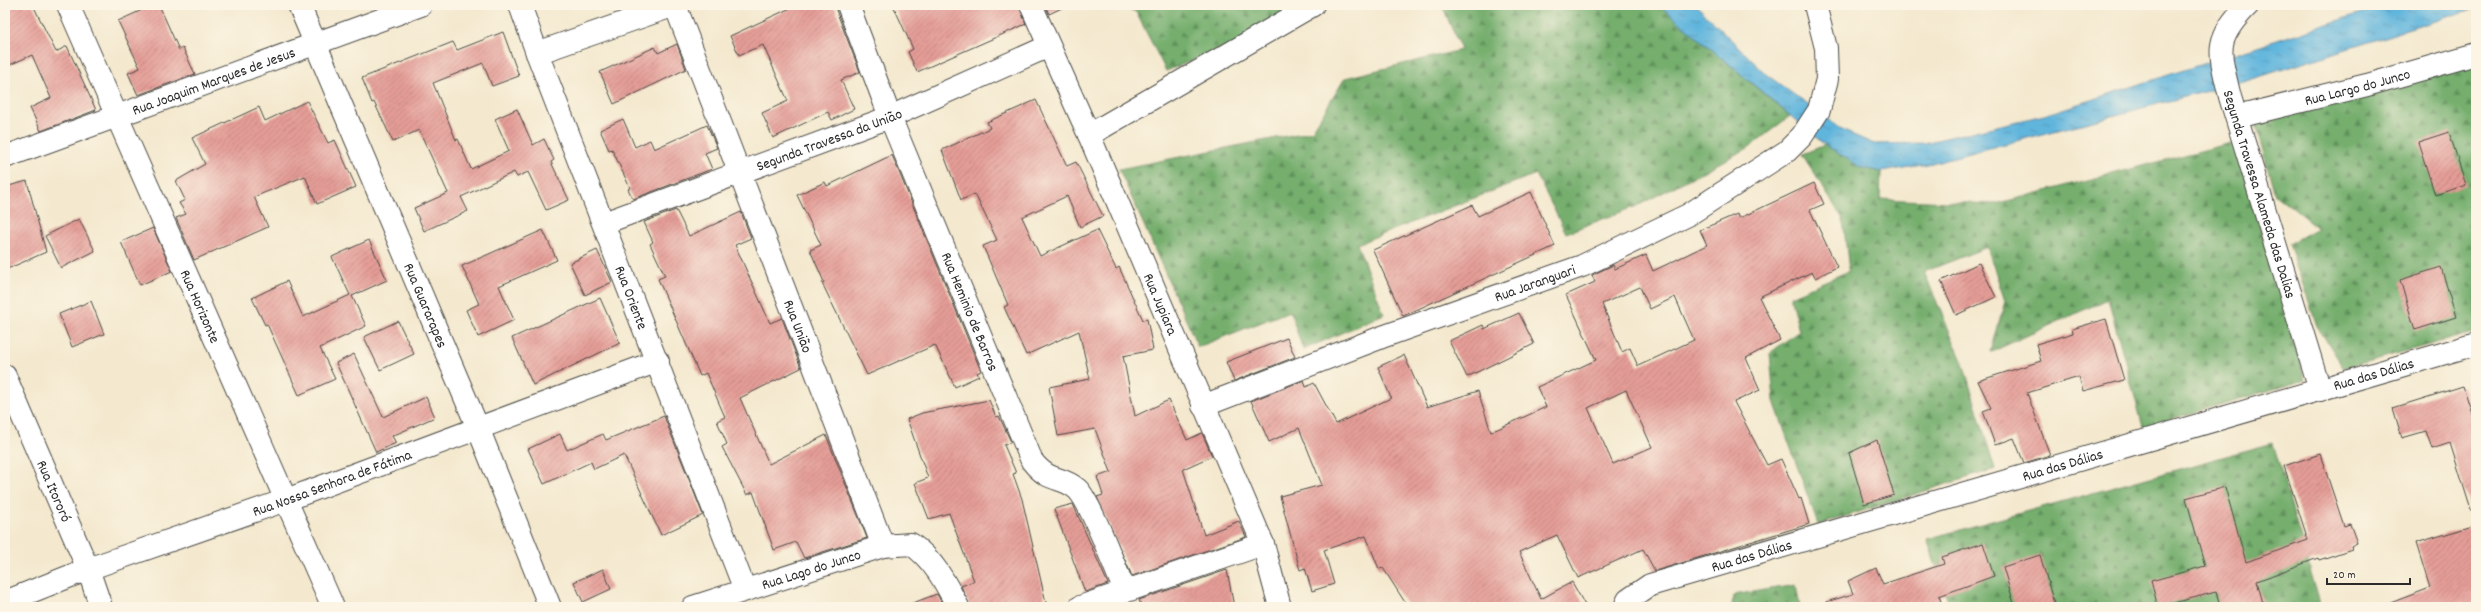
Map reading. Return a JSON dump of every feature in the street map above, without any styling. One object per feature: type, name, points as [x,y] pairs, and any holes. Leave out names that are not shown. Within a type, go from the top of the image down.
[{"type":"street","name":"Rua Horizonte","points":[[68,5],[333,607]]},
{"type":"street","name":"Rua Guararapes","points":[[299,5],[478,428],[550,607]]},
{"type":"street","name":"Rua Joaquim Marques de Jesus","points":[[5,157],[421,5]]},
{"type":"street","name":"Rua Oriente","points":[[520,5],[537,53],[658,361],[745,590]]},
{"type":"street","points":[[537,53],[675,5]]},
{"type":"street","name":"Rua União","points":[[675,5],[883,546]]},
{"type":"street","name":"Rua Heminio de Barros","points":[[848,5],[890,117],[1032,461],[1044,475],[1070,484],[1084,497],[1125,591]]},
{"type":"street","name":"Rua Jupiara","points":[[1031,5],[1089,135],[1263,544],[1280,607]]},
{"type":"street","points":[[1089,135],[1313,5]]},
{"type":"street","name":"Rua Jaranguari","points":[[1203,406],[1382,337],[1582,266],[1688,215],[1787,151],[1802,136],[1821,102],[1827,79],[1826,48],[1815,5]]},
{"type":"street","name":"Segunda Travessa Alameda das Dalias","points":[[2248,5],[2234,20],[2222,38],[2220,56],[2230,97],[2320,390]]},
{"type":"street","name":"Segunda Travessa da União","points":[[604,223],[890,117],[1049,46]]},
{"type":"street","name":"Rua Largo do Junco","points":[[2237,117],[2367,85],[2476,54]]},
{"type":"street","name":"Rua das Dálias","points":[[1625,607],[1628,600],[1650,585],[2476,344]]},
{"type":"street","name":"Rua Nossa Senhora de Fátima","points":[[5,602],[88,569],[286,500],[658,361]]},
{"type":"street","name":"Rua Itororó","points":[[5,376],[88,569],[101,607]]},
{"type":"street","points":[[883,546],[911,544],[926,554],[942,576],[958,607]]},
{"type":"street","points":[[1080,607],[1263,544]]},
{"type":"street","name":"Rua Lago do Junco","points":[[693,607],[883,546]]},
{"type":"green space","points":[[1120,5],[1335,5],[1166,71],[1136,12]]},
{"type":"green space","points":[[1442,5],[1659,5],[1790,116],[1748,148],[1637,206],[1566,233],[1536,174],[1357,244],[1384,314],[1303,350],[1290,311],[1198,347],[1119,169],[1312,131],[1345,78],[1461,50]]},
{"type":"green space","points":[[2476,62],[2476,332],[2344,368],[2317,326],[2289,244],[2318,228],[2275,194],[2255,124]]},
{"type":"green space","points":[[2235,142],[2305,380],[2143,427],[2108,299],[1991,352],[2005,301],[1987,247],[1924,272],[1963,363],[1995,469],[1818,525],[1774,401],[1770,353],[1799,331],[1790,296],[1849,271],[1843,219],[1802,154],[1825,145],[1860,167],[1881,172],[1880,199],[1995,204]]},
{"type":"green space","points":[[2273,443],[2321,607],[1950,607],[1927,539]]},
{"type":"green space","points":[[1796,585],[1800,607],[1732,607],[1733,595]]},
{"type":"water","points":[[1659,5],[1696,5],[1767,75],[1844,131],[1874,144],[1924,143],[2044,115],[2386,5],[2476,5],[2476,8],[2246,81],[1928,164],[1881,172],[1860,167],[1825,145]]},
{"type":"building","points":[[5,5],[33,5],[56,52],[67,46],[96,110],[41,131],[30,108],[51,98],[32,55],[5,67]]},
{"type":"building","points":[[153,5],[159,5],[179,50],[183,48],[195,74],[138,95],[128,73],[140,68],[118,21]]},
{"type":"building","points":[[797,5],[834,5],[860,72],[841,80],[854,109],[832,120],[828,112],[773,138],[762,113],[788,101],[763,45],[739,55],[730,36]]},
{"type":"building","points":[[893,5],[1019,5],[1026,24],[917,72],[908,52],[913,49]]},
{"type":"building","points":[[1045,5],[1068,5],[1049,14]]},
{"type":"building","points":[[503,32],[519,76],[492,86],[483,63],[433,83],[456,140],[458,139],[471,169],[509,151],[495,119],[517,109],[533,145],[544,139],[554,160],[551,162],[569,200],[546,210],[528,172],[517,177],[514,172],[461,197],[468,211],[424,231],[414,208],[448,193],[419,130],[393,142],[374,102],[372,103],[362,78],[453,42],[457,50]]},
{"type":"building","points":[[677,44],[686,69],[614,104],[600,72],[655,47],[658,53]]},
{"type":"building","points":[[1036,100],[1067,166],[1076,162],[1103,216],[1080,227],[1067,196],[1022,217],[1040,256],[1097,230],[1116,269],[1119,267],[1143,320],[1147,319],[1153,350],[1123,356],[1135,416],[1169,400],[1187,440],[1202,433],[1212,456],[1183,469],[1204,535],[1239,521],[1246,537],[1132,576],[1097,497],[1103,495],[1097,477],[1111,472],[1095,429],[1058,436],[1049,387],[1090,379],[1079,331],[1026,355],[1004,307],[1008,305],[983,246],[997,240],[975,194],[961,200],[942,150],[990,128],[987,122]]},
{"type":"building","points":[[307,101],[328,143],[335,140],[356,187],[317,204],[305,176],[254,197],[268,227],[194,260],[176,218],[186,214],[179,203],[185,200],[176,181],[205,164],[192,138],[259,107],[265,121]]},
{"type":"building","points":[[623,119],[635,147],[650,140],[654,149],[707,125],[717,148],[705,153],[712,169],[633,199],[628,189],[630,188],[612,149],[609,150],[600,130]]},
{"type":"building","points":[[2449,132],[2466,185],[2435,195],[2418,142]]},
{"type":"building","points":[[892,155],[981,371],[977,373],[979,376],[955,387],[935,345],[867,375],[822,283],[824,282],[810,250],[821,245],[797,195],[825,182],[827,186]]},
{"type":"building","points":[[27,181],[46,252],[5,270],[5,187]]},
{"type":"building","points":[[1814,183],[1824,204],[1810,210],[1837,267],[1815,278],[1812,272],[1759,297],[1780,340],[1746,358],[1760,390],[1734,402],[1767,465],[1781,459],[1799,499],[1801,498],[1809,524],[1655,571],[1643,549],[1578,578],[1557,535],[1519,552],[1541,599],[1572,582],[1586,607],[1408,607],[1383,568],[1379,569],[1366,536],[1324,550],[1334,584],[1312,591],[1305,568],[1300,570],[1280,496],[1322,485],[1299,428],[1269,442],[1251,401],[1304,380],[1306,387],[1314,383],[1336,424],[1391,398],[1378,367],[1404,355],[1427,407],[1478,391],[1491,432],[1546,407],[1537,387],[1596,360],[1566,295],[1595,282],[1592,275],[1613,265],[1615,269],[1646,255],[1653,271],[1707,245],[1700,230],[1737,214],[1738,217],[1742,217]],"holes":[[[1640,287],[1650,309],[1675,297],[1694,340],[1638,366],[1630,348],[1622,352],[1602,304]],[[1626,390],[1652,447],[1613,464],[1588,408]]]},
{"type":"building","points":[[1531,192],[1555,246],[1403,316],[1373,250],[1472,205],[1478,216]]},
{"type":"building","points":[[676,210],[689,236],[741,212],[751,238],[735,245],[770,323],[782,318],[801,368],[740,398],[769,464],[826,435],[867,538],[804,558],[796,542],[774,550],[753,492],[747,495],[722,447],[727,444],[717,421],[725,417],[706,373],[700,376],[658,279],[665,276],[650,244],[653,242],[644,222]]},
{"type":"building","points":[[79,219],[95,251],[61,268],[45,236]]},
{"type":"building","points":[[153,228],[172,271],[140,285],[121,242]]},
{"type":"building","points":[[543,230],[557,260],[499,286],[514,320],[478,337],[466,310],[479,304],[462,266]]},
{"type":"building","points":[[369,240],[387,280],[352,296],[366,326],[320,348],[335,379],[299,395],[267,324],[265,325],[252,298],[287,281],[303,317],[350,295],[332,257]]},
{"type":"building","points":[[597,250],[612,282],[585,295],[570,263]]},
{"type":"building","points":[[1979,263],[1996,297],[1956,315],[1941,281]]},
{"type":"building","points":[[2441,267],[2456,317],[2415,330],[2400,280]]},
{"type":"building","points":[[600,298],[620,343],[533,385],[512,338]]},
{"type":"building","points":[[91,301],[104,334],[72,347],[59,314]]},
{"type":"building","points":[[1519,313],[1534,344],[1467,377],[1449,341],[1483,325],[1484,329]]},
{"type":"building","points":[[2106,319],[2124,380],[2083,391],[2079,377],[2027,393],[2050,455],[2024,463],[2014,438],[1995,445],[1983,411],[1991,408],[1978,381],[2041,361],[2036,344],[2073,333],[2072,329]]},
{"type":"building","points":[[398,321],[414,354],[380,370],[364,337]]},
{"type":"building","points":[[1287,338],[1295,357],[1234,381],[1226,362]]},
{"type":"building","points":[[354,354],[383,417],[426,397],[435,417],[392,436],[396,443],[376,452],[336,363]]},
{"type":"building","points":[[2463,386],[2476,425],[2476,509],[2471,510],[2450,443],[2432,449],[2426,431],[2402,438],[2393,408]]},
{"type":"building","points":[[989,400],[996,417],[999,416],[1011,442],[1004,445],[1016,473],[1013,474],[1022,499],[1047,607],[970,607],[961,586],[974,581],[949,513],[929,519],[915,483],[928,478],[907,419],[922,413]]},
{"type":"building","points":[[664,416],[703,515],[661,535],[624,455],[594,469],[591,462],[544,484],[528,449],[560,434],[567,450],[603,434],[606,440]]},
{"type":"building","points":[[1877,440],[1894,495],[1864,504],[1849,453]]},
{"type":"building","points":[[2320,454],[2344,526],[2350,524],[2357,543],[2351,546],[2352,549],[2319,560],[2318,558],[2257,581],[2264,607],[2220,607],[2216,592],[2158,607],[2151,581],[2205,566],[2186,498],[2225,487],[2246,562],[2308,540],[2284,466]]},
{"type":"building","points":[[1073,504],[1108,584],[1085,592],[1054,509]]},
{"type":"building","points":[[2476,525],[2476,607],[2386,607],[2385,605],[2430,588],[2416,543]]},
{"type":"building","points":[[1983,543],[1994,576],[1939,596],[1943,607],[1827,607],[1826,602],[1853,594],[1848,581],[1876,568],[1883,584],[1944,564],[1942,557]]},
{"type":"building","points":[[2040,555],[2055,607],[2015,607],[2003,567]]},
{"type":"building","points":[[603,569],[611,589],[583,602],[574,582]]},
{"type":"building","points":[[1227,570],[1234,607],[1142,607],[1139,600]]},
{"type":"building","points":[[937,594],[944,607],[910,607],[910,604]]}]
